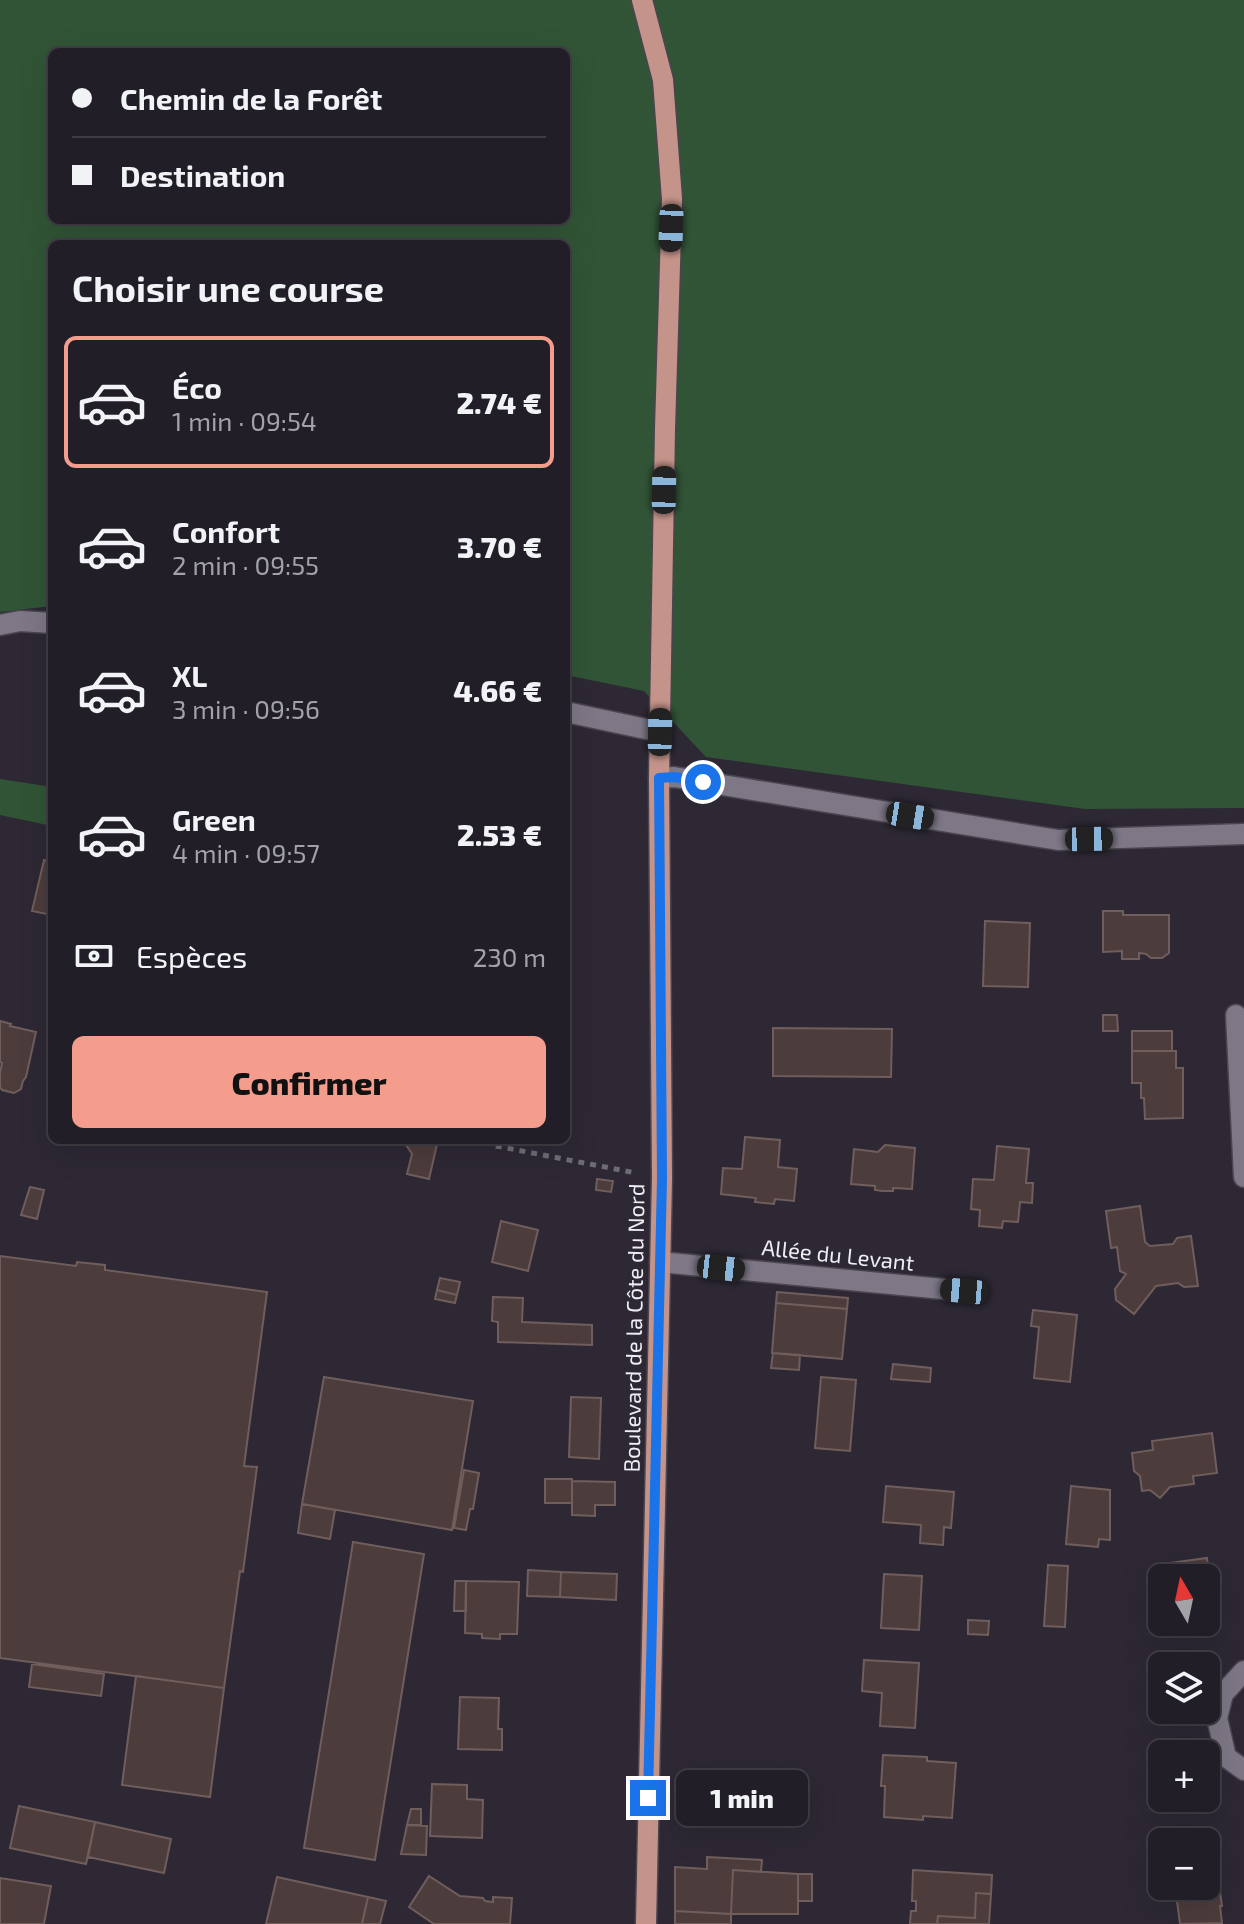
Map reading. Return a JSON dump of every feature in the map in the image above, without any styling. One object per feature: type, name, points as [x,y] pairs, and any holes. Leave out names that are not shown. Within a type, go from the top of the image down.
[{"type":"main road","name":"Boulevard de la Côte du Nord","points":[[642,0],[663,80],[672,199],[659,778],[662,1178],[646,1924]]},
{"type":"street","points":[[0,625],[20,621],[48,623]]},
{"type":"street","points":[[570,713],[660,732]]},
{"type":"street","points":[[659,778],[674,777],[1058,840],[1244,834]]},
{"type":"street","points":[[1236,1015],[1244,1177]]},
{"type":"street","name":"Allée du Levant","points":[[660,1262],[964,1291]]},
{"type":"street","points":[[1244,1671],[1223,1694],[1217,1718],[1226,1757],[1244,1770]]},
{"type":"path","points":[[490,1144],[662,1178]]},
{"type":"green space","points":[[0,0],[1244,0],[1244,808],[1085,809],[706,757],[644,691],[570,676],[570,240],[48,240],[48,606],[0,612]]},
{"type":"green space","points":[[0,779],[48,786],[48,825],[0,815]]},
{"type":"building","points":[[44,860],[48,861],[48,914],[32,911]]},
{"type":"building","points":[[1103,911],[1123,911],[1123,915],[1169,915],[1169,953],[1162,958],[1139,953],[1139,959],[1122,959],[1122,951],[1103,952]]},
{"type":"building","points":[[985,921],[1030,923],[1028,987],[983,986]]},
{"type":"building","points":[[1103,1015],[1117,1015],[1118,1031],[1103,1031]]},
{"type":"building","points":[[0,1021],[36,1032],[26,1077],[21,1089],[14,1093],[0,1087]]},
{"type":"building","points":[[773,1028],[892,1029],[891,1077],[773,1076]]},
{"type":"building","points":[[1132,1031],[1172,1031],[1172,1051],[1132,1051]]},
{"type":"building","points":[[1132,1051],[1176,1051],[1176,1068],[1183,1068],[1183,1118],[1145,1119],[1141,1083],[1132,1083]]},
{"type":"building","points":[[745,1137],[780,1140],[778,1167],[797,1169],[794,1201],[775,1199],[774,1204],[755,1202],[756,1198],[721,1194],[723,1168],[742,1169]]},
{"type":"building","points":[[406,1144],[437,1144],[429,1179],[407,1174],[412,1154]]},
{"type":"building","points":[[885,1145],[915,1148],[912,1189],[882,1191],[875,1190],[875,1186],[851,1184],[854,1149],[878,1152]]},
{"type":"building","points":[[997,1146],[1029,1149],[1026,1183],[1033,1183],[1032,1203],[1020,1202],[1018,1222],[1003,1221],[1002,1228],[979,1226],[980,1210],[971,1209],[973,1179],[994,1180]]},
{"type":"building","points":[[597,1179],[613,1181],[611,1192],[596,1190]]},
{"type":"building","points":[[30,1187],[44,1190],[37,1219],[21,1215]]},
{"type":"building","points":[[1140,1206],[1145,1242],[1150,1246],[1173,1244],[1177,1238],[1191,1236],[1198,1286],[1184,1287],[1178,1283],[1156,1286],[1134,1314],[1116,1300],[1115,1289],[1126,1274],[1120,1271],[1117,1247],[1111,1248],[1106,1211]]},
{"type":"building","points":[[501,1221],[538,1230],[528,1271],[492,1262]]},
{"type":"building","points":[[0,1256],[76,1266],[77,1262],[105,1265],[105,1270],[267,1292],[244,1466],[257,1467],[224,1688],[0,1658]]},
{"type":"building","points":[[440,1278],[460,1282],[457,1295],[437,1290]]},
{"type":"building","points":[[437,1290],[457,1295],[455,1303],[435,1299]]},
{"type":"building","points":[[777,1292],[848,1298],[847,1309],[776,1303]]},
{"type":"building","points":[[493,1297],[523,1298],[522,1322],[592,1325],[592,1345],[498,1342],[498,1322],[492,1321]]},
{"type":"building","points":[[776,1303],[847,1309],[842,1359],[772,1353]]},
{"type":"building","points":[[1033,1310],[1077,1315],[1070,1382],[1034,1378],[1039,1327],[1031,1326]]},
{"type":"building","points":[[773,1353],[800,1355],[799,1370],[771,1368]]},
{"type":"building","points":[[893,1364],[931,1368],[930,1382],[891,1379]]},
{"type":"building","points":[[324,1377],[473,1401],[452,1530],[302,1504]]},
{"type":"building","points":[[821,1377],[856,1380],[850,1451],[815,1448]]},
{"type":"building","points":[[571,1397],[601,1398],[599,1459],[569,1457]]},
{"type":"building","points":[[1212,1433],[1217,1473],[1193,1476],[1194,1484],[1170,1487],[1160,1498],[1150,1490],[1142,1491],[1140,1476],[1134,1471],[1132,1453],[1153,1450],[1152,1441]]},
{"type":"building","points":[[464,1470],[479,1473],[466,1530],[454,1528]]},
{"type":"building","points":[[545,1479],[572,1479],[572,1503],[545,1503]]},
{"type":"building","points":[[572,1481],[615,1482],[615,1505],[595,1505],[595,1516],[572,1515]]},
{"type":"building","points":[[886,1486],[954,1492],[951,1528],[944,1527],[943,1545],[920,1543],[921,1525],[883,1522]]},
{"type":"building","points":[[1071,1486],[1110,1490],[1110,1540],[1099,1539],[1098,1547],[1066,1544]]},
{"type":"building","points":[[302,1504],[335,1510],[330,1539],[298,1533]]},
{"type":"building","points":[[353,1542],[424,1554],[375,1860],[304,1848]]},
{"type":"building","points":[[1207,1558],[1208,1564],[1162,1564]]},
{"type":"building","points":[[1048,1565],[1068,1566],[1065,1627],[1044,1626]]},
{"type":"building","points":[[528,1570],[561,1572],[560,1597],[527,1596]]},
{"type":"building","points":[[561,1572],[617,1574],[616,1600],[560,1597]]},
{"type":"building","points":[[884,1574],[922,1576],[919,1630],[881,1628]]},
{"type":"building","points":[[455,1581],[466,1581],[466,1611],[454,1611]]},
{"type":"building","points":[[466,1581],[519,1582],[517,1634],[500,1634],[500,1639],[465,1633]]},
{"type":"building","points":[[968,1620],[989,1621],[988,1635],[968,1634]]},
{"type":"building","points":[[864,1660],[919,1663],[915,1728],[880,1726],[882,1693],[862,1691]]},
{"type":"building","points":[[32,1664],[104,1674],[101,1696],[29,1687]]},
{"type":"building","points":[[136,1676],[224,1688],[210,1797],[122,1785]]},
{"type":"building","points":[[460,1697],[499,1698],[498,1729],[502,1729],[502,1750],[458,1749]]},
{"type":"building","points":[[883,1755],[927,1757],[927,1761],[956,1763],[952,1818],[923,1816],[923,1820],[884,1817],[885,1786],[881,1786]]},
{"type":"building","points":[[432,1784],[467,1785],[467,1799],[483,1800],[482,1838],[430,1836]]},
{"type":"building","points":[[19,1806],[95,1822],[86,1864],[10,1848]]},
{"type":"building","points":[[411,1809],[421,1809],[421,1825],[407,1825]]},
{"type":"building","points":[[95,1822],[171,1839],[164,1873],[88,1857]]},
{"type":"building","points":[[407,1825],[427,1826],[426,1855],[401,1854]]},
{"type":"building","points":[[707,1857],[762,1860],[761,1872],[733,1870],[731,1914],[675,1911],[675,1867],[707,1869]]},
{"type":"building","points":[[733,1870],[798,1874],[798,1914],[731,1914]]},
{"type":"building","points":[[913,1870],[992,1875],[991,1894],[976,1893],[975,1918],[938,1916],[937,1924],[910,1924],[911,1911],[916,1911],[916,1901],[912,1901]]},
{"type":"building","points":[[798,1874],[812,1874],[812,1901],[798,1901]]},
{"type":"building","points":[[429,1876],[460,1896],[493,1902],[493,1897],[512,1898],[510,1924],[434,1924],[409,1907]]},
{"type":"building","points":[[277,1877],[368,1897],[362,1924],[266,1924]]},
{"type":"building","points":[[0,1878],[51,1886],[44,1924],[0,1924]]},
{"type":"building","points":[[1220,1892],[1222,1923],[1180,1924],[1177,1900],[1220,1900]]},
{"type":"building","points":[[976,1893],[991,1894],[989,1924],[937,1924],[938,1916],[975,1918]]},
{"type":"building","points":[[368,1897],[386,1901],[380,1924],[362,1924]]},
{"type":"building","points":[[675,1911],[731,1914],[731,1924],[675,1924]]},
{"type":"route","points":[[648,1798],[662,1178],[659,778],[703,782]]}]
